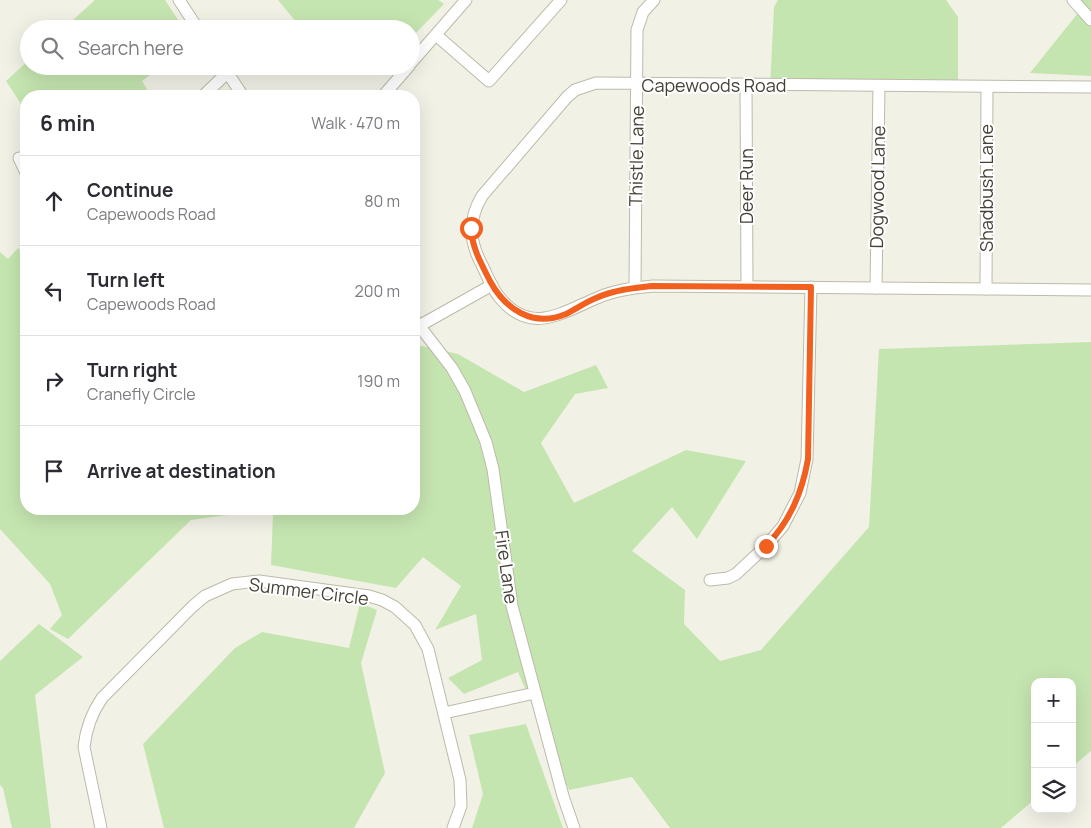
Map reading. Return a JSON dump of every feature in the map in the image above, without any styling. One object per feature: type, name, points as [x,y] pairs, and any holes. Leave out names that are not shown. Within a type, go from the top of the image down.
[{"type":"street","points":[[179,0],[192,20]]},
{"type":"street","points":[[420,53],[466,0]]},
{"type":"street","points":[[436,35],[490,81],[560,0]]},
{"type":"street","name":"Thistle Lane","points":[[635,287],[636,30],[643,12],[654,0]]},
{"type":"street","points":[[1073,0],[1091,20]]},
{"type":"street","points":[[208,90],[220,75]]},
{"type":"street","points":[[229,75],[239,90]]},
{"type":"street","points":[[387,90],[401,75]]},
{"type":"street","name":"Capewoods Road","points":[[1091,87],[596,83],[575,90],[567,97],[482,196],[473,216],[472,238],[475,251],[498,296],[510,308],[521,314],[543,318],[566,314],[597,298],[635,287],[747,286],[1091,290]]},
{"type":"street","name":"Deer Run","points":[[746,85],[747,286]]},
{"type":"street","name":"Dogwood Lane","points":[[876,288],[879,86]]},
{"type":"street","name":"Shadbush Lane","points":[[986,289],[987,87]]},
{"type":"street","points":[[420,320],[492,285]]},
{"type":"street","points":[[710,580],[728,578],[736,574],[766,546],[783,526],[800,492],[808,459],[811,287]]},
{"type":"street","name":"Fire Lane","points":[[420,327],[436,345],[461,383],[486,442],[493,469],[512,606],[563,796],[574,828]]},
{"type":"street","name":"Summer Circle","points":[[101,828],[84,747],[85,734],[94,709],[102,698],[205,596],[232,584],[259,581],[369,596],[395,607],[415,625],[423,638],[444,714],[462,793],[461,806],[454,828]]},
{"type":"street","points":[[444,714],[535,694]]},
{"type":"green space","points":[[95,0],[165,0],[178,20],[73,20]]},
{"type":"green space","points":[[278,0],[438,0],[444,4],[420,29],[420,20],[295,20]]},
{"type":"green space","points":[[778,0],[946,0],[958,17],[958,88],[770,88],[774,7]]},
{"type":"green space","points":[[1074,0],[1091,0],[1091,76],[1030,73],[1082,8]]},
{"type":"green space","points":[[20,68],[20,75],[150,75],[142,81],[147,90],[20,90],[20,102],[6,81]]},
{"type":"green space","points":[[18,248],[20,250],[20,515],[227,515],[191,520],[68,639],[50,629],[62,615],[50,584],[0,529],[0,252],[8,259]]},
{"type":"green space","points":[[1091,342],[1091,751],[1076,764],[1076,678],[1031,678],[1031,802],[1001,828],[670,828],[632,777],[569,790],[518,672],[464,694],[448,678],[482,660],[476,614],[435,630],[461,586],[423,557],[396,588],[271,565],[273,515],[420,515],[420,346],[458,354],[524,392],[596,365],[608,388],[575,394],[541,443],[574,503],[686,450],[746,461],[697,539],[672,507],[632,551],[685,590],[684,624],[720,661],[761,650],[869,527],[879,349]]},
{"type":"green space","points":[[360,603],[377,610],[361,663],[385,773],[354,828],[164,828],[143,744],[235,648],[262,632],[349,648]]},
{"type":"green space","points":[[39,624],[83,657],[35,695],[51,828],[12,828],[3,788],[0,785],[0,661]]},
{"type":"green space","points":[[526,724],[563,828],[472,828],[483,794],[469,735]]},
{"type":"route","points":[[471,228],[475,251],[498,296],[510,308],[532,317],[555,317],[566,314],[597,298],[635,287],[811,287],[808,459],[805,476],[792,511],[783,526],[766,546]]}]
